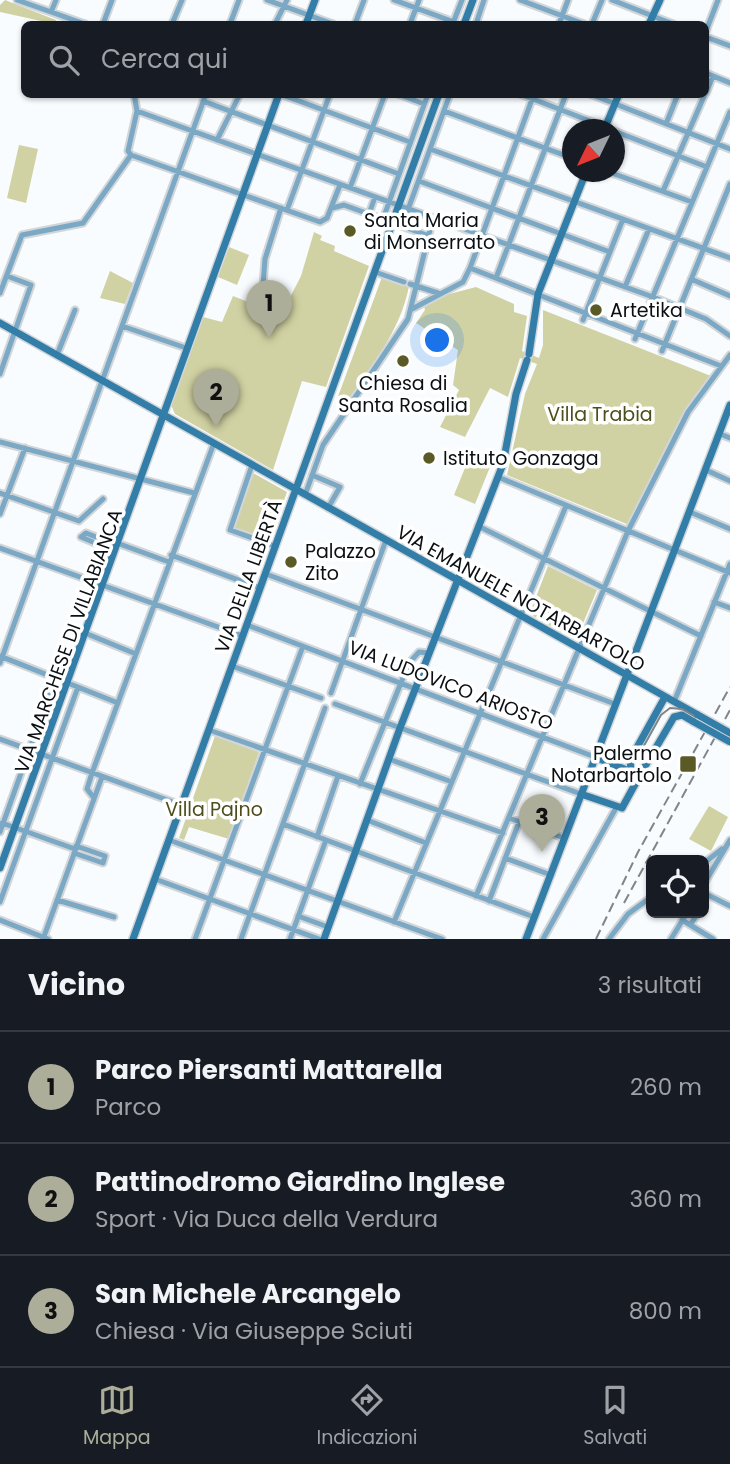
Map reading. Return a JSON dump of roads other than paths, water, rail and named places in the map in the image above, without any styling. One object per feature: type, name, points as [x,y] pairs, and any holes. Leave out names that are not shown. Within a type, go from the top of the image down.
[{"type":"street","points":[[17,0],[76,21]]},
{"type":"street","points":[[51,12],[56,0]]},
{"type":"street","points":[[104,21],[113,0]]},
{"type":"street","points":[[174,21],[182,0]]},
{"type":"street","points":[[231,21],[239,0]]},
{"type":"street","points":[[267,0],[285,3],[325,21]]},
{"type":"street","points":[[307,21],[315,0]]},
{"type":"street","points":[[356,21],[364,0]]},
{"type":"street","points":[[394,0],[449,21]]},
{"type":"street","points":[[411,21],[419,0]]},
{"type":"street","points":[[455,21],[462,0]]},
{"type":"street","points":[[465,21],[473,0]]},
{"type":"street","points":[[476,21],[484,0]]},
{"type":"street","points":[[520,0],[576,21]]},
{"type":"street","points":[[560,21],[568,0]]},
{"type":"street","points":[[593,21],[602,0]]},
{"type":"street","points":[[612,0],[651,20],[660,0]]},
{"type":"street","points":[[709,21],[718,0]]},
{"type":"street","points":[[276,21],[285,3]]},
{"type":"street","points":[[709,38],[730,46]]},
{"type":"street","points":[[709,74],[730,83]]},
{"type":"street","points":[[709,85],[713,76]]},
{"type":"street","points":[[135,98],[137,111],[128,151],[131,155],[320,222],[327,218],[340,185]]},
{"type":"street","points":[[118,703],[1,658],[204,98],[231,112],[399,174]]},
{"type":"street","points":[[217,141],[238,98]]},
{"type":"street","name":"VIA MARCHESE DI VILLABIANCA","points":[[0,876],[186,348],[278,98]]},
{"type":"street","points":[[290,98],[410,142]]},
{"type":"street","points":[[263,285],[265,259],[329,98]]},
{"type":"street","points":[[350,188],[384,98]]},
{"type":"street","points":[[408,98],[424,104]]},
{"type":"street","points":[[383,219],[426,98]]},
{"type":"street","name":"VIA DELLA LIBERTÀ","points":[[133,939],[438,98]]},
{"type":"street","points":[[401,226],[449,98]]},
{"type":"street","points":[[411,309],[463,282],[533,98]]},
{"type":"street","points":[[535,98],[583,119]]},
{"type":"street","points":[[496,278],[564,98]]},
{"type":"street","points":[[600,98],[730,149]]},
{"type":"street","points":[[611,119],[617,98]]},
{"type":"street","points":[[666,124],[676,98]]},
{"type":"street","points":[[663,191],[703,98]]},
{"type":"street","points":[[137,111],[680,307],[706,319],[730,336]]},
{"type":"street","points":[[444,111],[562,154]]},
{"type":"street","points":[[637,336],[730,112]]},
{"type":"street","points":[[625,135],[707,167]]},
{"type":"street","points":[[430,149],[730,258]]},
{"type":"street","points":[[0,293],[22,235],[83,223],[131,155]]},
{"type":"street","points":[[625,178],[692,202]]},
{"type":"street","points":[[419,181],[610,252]]},
{"type":"street","points":[[155,879],[321,939],[338,901],[415,688],[498,477],[528,357],[538,294],[582,182]]},
{"type":"street","points":[[662,351],[730,184]]},
{"type":"street","points":[[353,208],[359,191]]},
{"type":"street","points":[[369,214],[375,197]]},
{"type":"street","points":[[332,208],[338,204],[353,208],[429,236]]},
{"type":"street","points":[[305,495],[323,445],[399,335],[411,309],[433,218]]},
{"type":"street","points":[[583,320],[623,219]]},
{"type":"street","points":[[625,287],[649,229]]},
{"type":"street","points":[[470,268],[586,312],[637,336],[721,366]]},
{"type":"street","points":[[375,272],[438,293]]},
{"type":"street","points":[[0,374],[31,285],[7,276]]},
{"type":"street","points":[[691,279],[730,296]]},
{"type":"street","points":[[57,355],[75,310]]},
{"type":"street","name":"VIA EMANUELE NOTARBARTOLO","points":[[0,323],[674,702],[730,742]]},
{"type":"street","points":[[122,326],[186,348]]},
{"type":"street","points":[[476,896],[628,531],[688,412],[730,355]]},
{"type":"street","points":[[526,939],[730,405]]},
{"type":"street","points":[[720,433],[730,438]]},
{"type":"street","points":[[0,442],[194,493]]},
{"type":"street","points":[[94,798],[87,789],[92,773],[214,443]]},
{"type":"street","points":[[0,514],[3,494],[25,448]]},
{"type":"street","points":[[252,465],[230,530],[275,547]]},
{"type":"street","points":[[706,470],[730,481]]},
{"type":"street","points":[[312,475],[340,487],[328,508]]},
{"type":"street","points":[[498,477],[728,573]]},
{"type":"street","points":[[3,494],[79,521],[103,499]]},
{"type":"street","points":[[394,922],[566,506]]},
{"type":"street","points":[[690,512],[730,528]]},
{"type":"street","points":[[478,526],[701,636]]},
{"type":"street","points":[[117,546],[86,533],[81,537],[169,562]]},
{"type":"street","points":[[335,704],[331,694],[386,540]]},
{"type":"street","points":[[0,548],[243,636]]},
{"type":"street","points":[[171,555],[260,588]]},
{"type":"street","points":[[674,702],[730,564]]},
{"type":"street","points":[[265,574],[615,704]]},
{"type":"street","points":[[714,602],[730,608]]},
{"type":"street","name":"VIA LUDOVICO ARIOSTO","points":[[247,625],[617,765],[637,775],[638,780]]},
{"type":"street","points":[[86,634],[136,654]]},
{"type":"street","points":[[197,938],[303,646]]},
{"type":"street","points":[[360,784],[400,682],[415,654],[429,653]]},
{"type":"street","points":[[232,666],[321,698],[331,694]]},
{"type":"street","name":"VIA MARCHESE DI VILLABIANCA","points":[[0,832],[55,678]]},
{"type":"street","name":"VIA MARCHESE DI VILLABIANCA","points":[[0,902],[78,687]]},
{"type":"street","points":[[617,765],[625,765],[630,760],[665,697]]},
{"type":"street","points":[[241,939],[325,708],[321,698]]},
{"type":"street","points":[[325,708],[335,704],[616,808],[623,806],[673,718],[681,715],[696,718]]},
{"type":"street","name":"VIA EMANUELE NOTARBARTOLO","points":[[696,718],[730,733]]},
{"type":"street","points":[[209,730],[503,833]]},
{"type":"street","points":[[0,739],[181,805]]},
{"type":"street","points":[[389,759],[452,782]]},
{"type":"street","points":[[630,760],[629,766],[634,770],[644,768]]},
{"type":"street","points":[[317,837],[338,776]]},
{"type":"street","points":[[0,920],[45,938],[102,777]]},
{"type":"street","points":[[543,939],[616,808]]},
{"type":"street","points":[[509,818],[564,838]]},
{"type":"street","points":[[367,820],[426,843]]},
{"type":"street","points":[[489,901],[519,822]]},
{"type":"street","points":[[1,823],[75,849],[105,856],[103,863],[75,849]]},
{"type":"street","points":[[283,824],[534,917]]},
{"type":"street","name":"VIA MARCHESE DI VILLABIANCA","points":[[0,868],[16,828]]},
{"type":"street","points":[[169,839],[442,939]]},
{"type":"street","points":[[290,939],[326,840]]},
{"type":"street","points":[[709,859],[728,843]]},
{"type":"street","points":[[709,875],[728,843]]},
{"type":"street","points":[[505,858],[551,875]]},
{"type":"street","points":[[709,896],[730,906]]},
{"type":"street","points":[[57,900],[114,917]]},
{"type":"street","points":[[609,939],[628,914],[646,901]]},
{"type":"street","points":[[298,916],[328,927]]},
{"type":"street","points":[[691,925],[695,918]]},
{"type":"street","points":[[671,939],[682,920],[713,939]]},
{"type":"tram line","points":[[635,762],[661,715],[670,708],[682,709],[730,737]]},
{"type":"railway","points":[[596,939],[638,852],[730,687]]},
{"type":"railway","points":[[624,903],[730,710]]},
{"type":"place","name":"Santa Maria di Monserrato","points":[[350,231]]},
{"type":"place","name":"Artetika","points":[[596,310]]},
{"type":"place","name":"Parco Piersanti Mattarella","points":[[269,338]]},
{"type":"place","name":"Chiesa di Santa Rosalia","points":[[403,361]]},
{"type":"place","name":"Pattinodromo Giardino Inglese","points":[[216,427]]},
{"type":"place","name":"Istituto Gonzaga","points":[[429,458]]},
{"type":"place","name":"Palazzo Zito","points":[[291,562]]},
{"type":"place","name":"Palermo Notarbartolo","points":[[688,764]]},
{"type":"place","name":"San Michele Arcangelo","points":[[542,852]]},
{"type":"park label","name":"Villa Trabia","points":[[600,414]]},
{"type":"park label","name":"Villa Pajno","points":[[214,809]]}]
